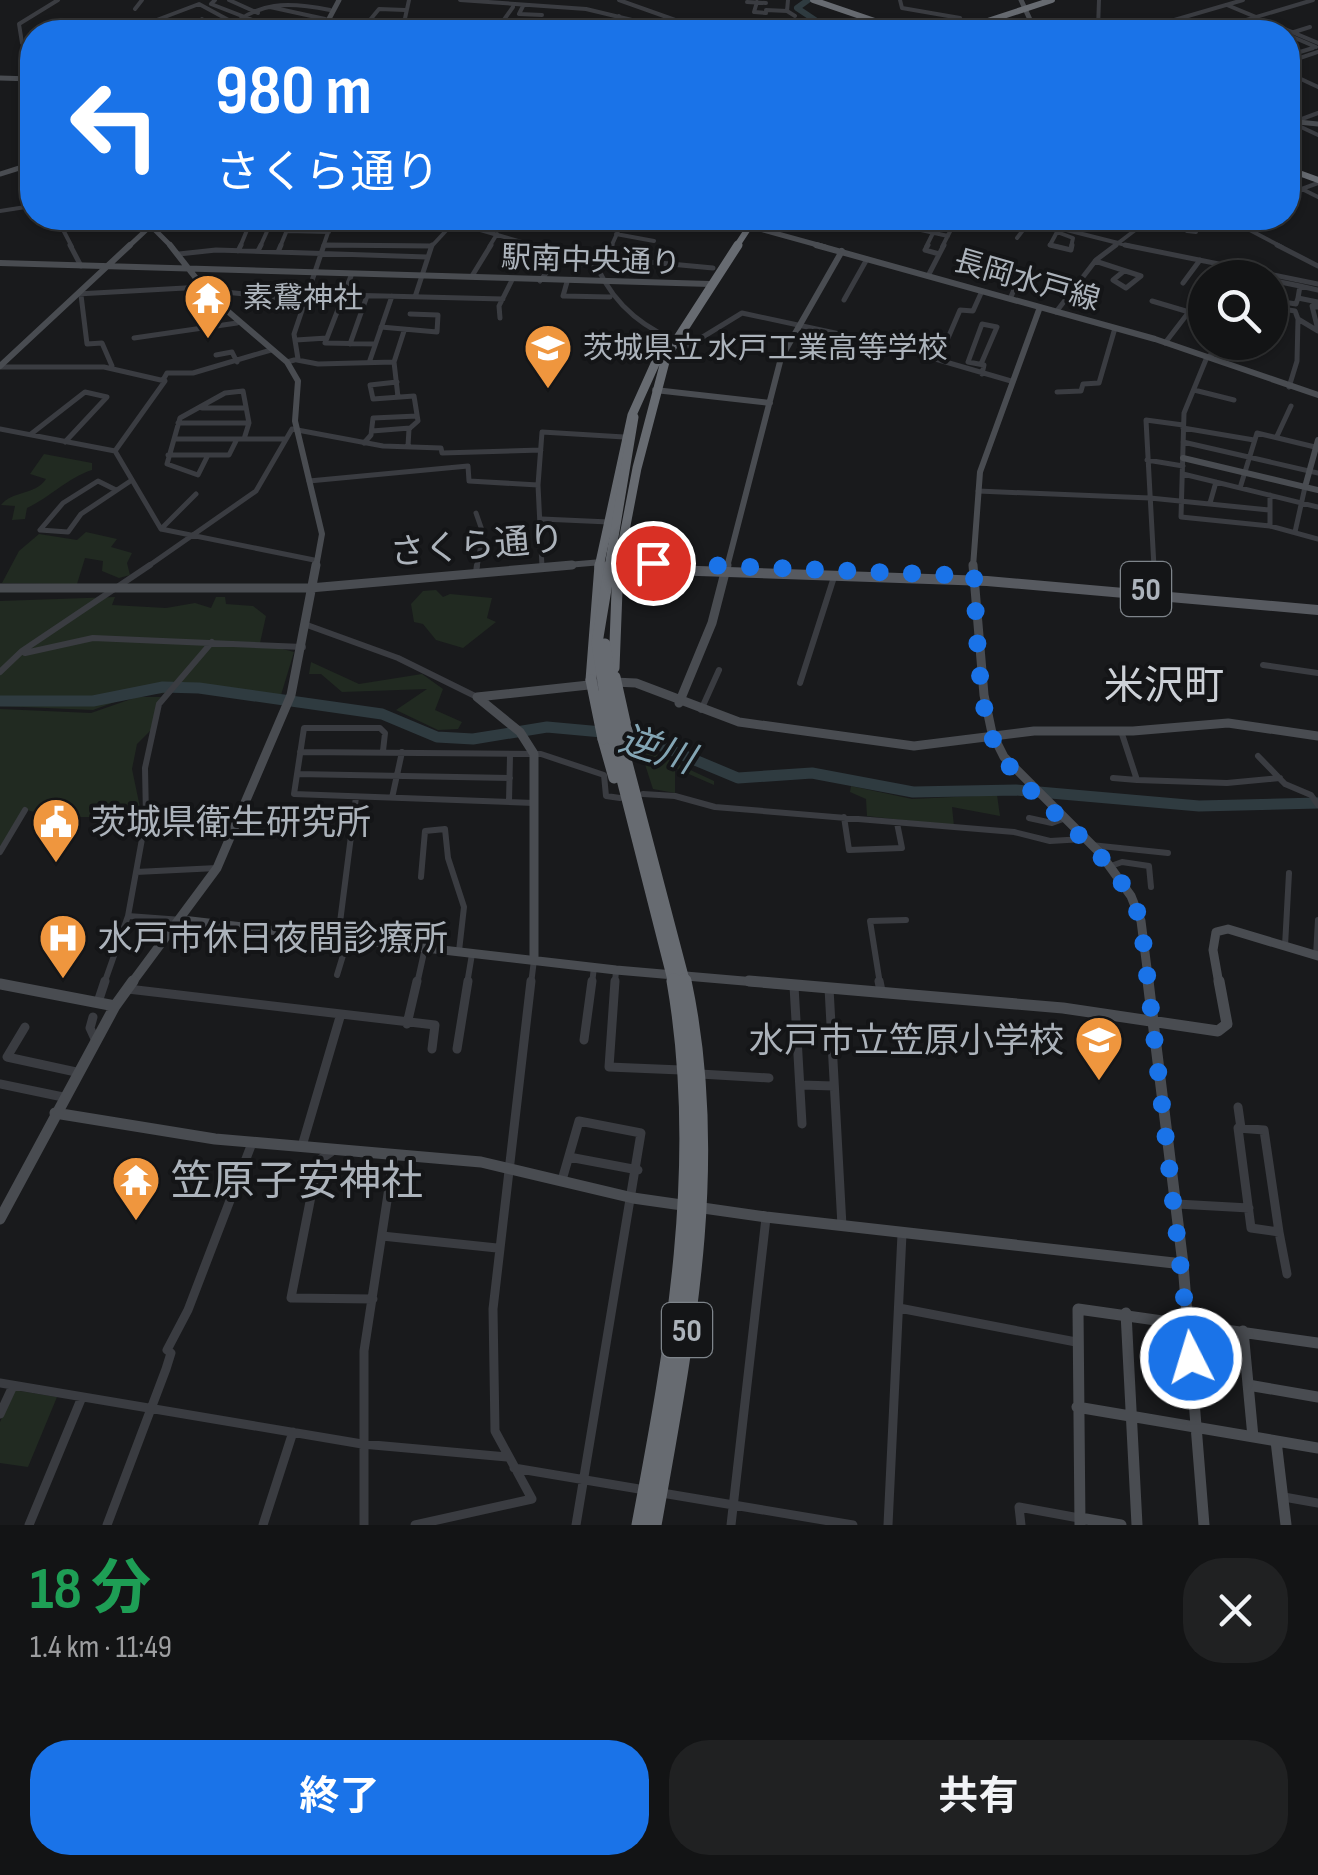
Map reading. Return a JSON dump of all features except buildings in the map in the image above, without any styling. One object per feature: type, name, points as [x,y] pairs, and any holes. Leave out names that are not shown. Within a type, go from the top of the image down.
[{"type":"highway","points":[[981,20],[1042,0]]},
{"type":"highway","points":[[984,20],[1022,5],[1052,0]]},
{"type":"highway","points":[[810,1],[862,20]]},
{"type":"highway","points":[[810,1],[869,20]]},
{"type":"highway","name":"50","points":[[705,284],[712,268],[742,230]]},
{"type":"highway","name":"50","points":[[639,1525],[653,1491],[692,1301],[693,1072],[678,975],[616,740],[604,642],[637,418],[663,354],[743,230]]},
{"type":"highway","points":[[648,855],[620,798],[612,625],[663,354]]},
{"type":"highway","points":[[648,855],[643,794],[591,680],[590,642],[624,437],[637,392],[663,354]]},
{"type":"highway","name":"50","points":[[653,1491],[654,1525]]},
{"type":"main road","name":"さくら通り","points":[[602,565],[974,578],[1318,607]]},
{"type":"main road","name":"さくら通り","points":[[727,569],[974,578]]},
{"type":"street","points":[[26,20],[58,0]]},
{"type":"street","points":[[135,9],[142,0]]},
{"type":"street","points":[[182,0],[190,6]]},
{"type":"street","points":[[215,0],[211,4],[252,20]]},
{"type":"street","points":[[228,0],[258,13]]},
{"type":"street","points":[[326,20],[337,1],[347,0]]},
{"type":"street","points":[[404,20],[409,0]]},
{"type":"street","points":[[460,0],[571,7],[635,20]]},
{"type":"street","points":[[493,5],[498,0]]},
{"type":"street","points":[[571,7],[579,0]]},
{"type":"street","points":[[619,0],[675,20]]},
{"type":"street","points":[[787,11],[788,0]]},
{"type":"street","points":[[900,0],[902,8],[961,20]]},
{"type":"street","points":[[1175,20],[1242,0]]},
{"type":"street","points":[[1247,20],[1316,0]]},
{"type":"street","points":[[241,20],[284,1],[330,10]]},
{"type":"street","points":[[747,2],[766,1],[766,13]]},
{"type":"street","points":[[756,2],[754,12],[787,11],[795,16]]},
{"type":"street","points":[[156,20],[202,4],[229,20]]},
{"type":"street","points":[[1227,5],[1263,20]]},
{"type":"street","points":[[504,20],[514,6]]},
{"type":"street","points":[[523,6],[519,14],[542,15]]},
{"type":"street","points":[[541,6],[546,20]]},
{"type":"street","points":[[270,8],[314,20]]},
{"type":"street","points":[[370,20],[379,9],[405,10]]},
{"type":"street","points":[[616,20],[619,16]]},
{"type":"street","points":[[1300,30],[1310,27]]},
{"type":"street","points":[[1300,39],[1316,47],[1300,51]]},
{"type":"street","points":[[1302,189],[1318,180]]},
{"type":"street","points":[[1302,189],[1318,197]]},
{"type":"street","points":[[63,230],[81,266]]},
{"type":"street","points":[[0,364],[141,230]]},
{"type":"street","points":[[0,1219],[115,1006],[217,868],[286,706],[304,646],[314,560],[322,534],[296,428],[298,388],[287,362],[238,323],[204,288],[159,230]]},
{"type":"street","points":[[238,251],[247,230]]},
{"type":"street","points":[[258,252],[268,230]]},
{"type":"street","points":[[278,252],[287,230],[328,232],[304,298],[296,340],[297,360]]},
{"type":"street","points":[[415,297],[431,246],[448,230]]},
{"type":"street","points":[[485,230],[546,249],[543,256],[597,267]]},
{"type":"street","points":[[597,267],[606,258],[618,230]]},
{"type":"street","name":"長岡水戸線","points":[[776,230],[1188,351]]},
{"type":"street","points":[[921,230],[948,236]]},
{"type":"street","points":[[928,276],[951,230]]},
{"type":"street","points":[[1017,238],[1023,230]]},
{"type":"street","points":[[1075,230],[1200,260]]},
{"type":"street","points":[[1056,312],[1095,261],[1134,230]]},
{"type":"street","points":[[1187,231],[1196,230]]},
{"type":"street","points":[[1250,230],[1317,265]]},
{"type":"street","points":[[1054,231],[1073,238],[1071,250],[1050,246],[1054,231]]},
{"type":"street","points":[[933,233],[925,250],[939,254]]},
{"type":"street","points":[[472,276],[497,234]]},
{"type":"street","points":[[616,234],[654,241]]},
{"type":"street","points":[[324,244],[431,246]]},
{"type":"street","points":[[368,255],[372,246]]},
{"type":"street","points":[[179,254],[238,251],[427,257]]},
{"type":"street","points":[[679,703],[712,623],[782,354],[842,252]]},
{"type":"street","points":[[1162,266],[1168,254]]},
{"type":"street","points":[[1180,256],[1181,264]]},
{"type":"street","points":[[606,258],[712,268]]},
{"type":"street","points":[[541,280],[557,259]]},
{"type":"street","points":[[844,300],[867,259]]},
{"type":"street","points":[[1095,261],[1124,270],[1140,276],[1126,288],[1113,280],[1124,270]]},
{"type":"street","points":[[576,262],[563,296],[610,297]]},
{"type":"street","name":"駅南中央通り","points":[[0,264],[101,268]]},
{"type":"street","name":"駅南中央通り","points":[[0,264],[705,284]]},
{"type":"street","points":[[597,267],[610,297],[633,318],[688,346],[742,313],[1011,381]]},
{"type":"street","points":[[0,364],[79,294],[101,268]]},
{"type":"street","points":[[1010,299],[1022,271]]},
{"type":"street","name":"駅南中央通り","points":[[312,274],[541,280]]},
{"type":"street","points":[[1182,283],[1188,275]]},
{"type":"street","points":[[351,276],[325,343],[375,344]]},
{"type":"street","points":[[500,318],[512,280]]},
{"type":"street","points":[[1288,280],[1318,287]]},
{"type":"street","points":[[1288,284],[1318,287]]},
{"type":"street","points":[[1288,304],[1296,304],[1300,286]]},
{"type":"street","points":[[79,294],[204,288],[340,304]]},
{"type":"street","points":[[940,360],[960,310],[972,311],[982,291]]},
{"type":"street","points":[[79,294],[87,344],[102,342],[112,367]]},
{"type":"street","points":[[344,295],[503,299]]},
{"type":"street","points":[[350,344],[367,296]]},
{"type":"street","points":[[370,360],[392,296]]},
{"type":"street","points":[[1298,298],[1318,305]]},
{"type":"street","points":[[1152,301],[1188,312]]},
{"type":"street","points":[[1318,305],[1312,306],[1318,330]]},
{"type":"street","points":[[1040,307],[1011,381],[976,491],[974,578],[992,737],[1030,785],[1110,866],[1126,887],[1141,922],[1183,1264],[1204,1525]]},
{"type":"street","points":[[1288,309],[1296,311],[1298,320],[1298,362],[1289,387]]},
{"type":"street","points":[[1165,343],[1188,313]]},
{"type":"street","points":[[404,332],[437,332],[438,315],[410,314]]},
{"type":"street","points":[[416,332],[418,314]]},
{"type":"street","points":[[1298,320],[1318,330]]},
{"type":"street","points":[[134,338],[238,323]]},
{"type":"street","points":[[981,364],[968,362],[982,324],[997,327],[981,364],[982,374]]},
{"type":"street","points":[[382,327],[405,328],[394,362],[398,396]]},
{"type":"street","points":[[1056,392],[1081,391],[1082,384],[1098,383],[1116,328]]},
{"type":"street","points":[[296,340],[327,338]]},
{"type":"street","points":[[114,451],[167,374],[236,362],[271,350]]},
{"type":"street","points":[[216,355],[232,352],[236,362]]},
{"type":"street","points":[[1205,360],[1183,426],[1181,517],[1270,526],[1318,538]]},
{"type":"street","name":"長岡水戸線","points":[[1212,360],[1318,396]]},
{"type":"street","points":[[287,362],[394,362]]},
{"type":"street","points":[[0,364],[112,367],[163,380]]},
{"type":"street","points":[[372,431],[410,428],[418,421],[414,396],[372,399],[370,385],[396,382]]},
{"type":"street","points":[[655,390],[770,403]]},
{"type":"street","points":[[1194,390],[1234,400]]},
{"type":"street","points":[[168,455],[208,455],[229,455],[249,423],[243,391],[225,393],[180,418],[168,455],[167,464],[198,475],[208,455]]},
{"type":"street","points":[[30,435],[85,392],[107,398],[66,442]]},
{"type":"street","points":[[1277,436],[1291,406]]},
{"type":"street","points":[[199,408],[246,408]]},
{"type":"street","points":[[364,443],[372,431],[372,418],[417,416]]},
{"type":"street","points":[[1156,592],[1146,420],[1254,440]]},
{"type":"street","points":[[178,423],[249,423]]},
{"type":"street","points":[[0,672],[256,491],[285,438],[296,428]]},
{"type":"street","points":[[296,428],[364,443],[441,448],[442,453],[542,450]]},
{"type":"street","points":[[408,446],[410,428]]},
{"type":"street","points":[[0,429],[114,451],[161,529],[314,560]]},
{"type":"street","points":[[542,566],[538,485],[542,432],[624,437]]},
{"type":"street","points":[[1240,488],[1256,432],[1316,443],[1313,472],[1305,486],[1295,532]]},
{"type":"street","points":[[175,439],[285,438]]},
{"type":"street","points":[[1183,442],[1313,472]]},
{"type":"street","points":[[1146,460],[1245,472],[1318,490]]},
{"type":"street","points":[[309,480],[468,466],[469,481],[538,485]]},
{"type":"street","points":[[1182,474],[1318,506]]},
{"type":"street","points":[[116,490],[98,481],[63,502],[40,530],[68,532],[82,514],[132,480]]},
{"type":"street","points":[[1210,503],[1216,482]]},
{"type":"street","points":[[976,491],[1150,498],[1269,510]]},
{"type":"street","points":[[161,529],[196,494]]},
{"type":"street","points":[[1270,495],[1270,526]]},
{"type":"street","points":[[476,513],[483,533],[476,572]]},
{"type":"street","points":[[542,519],[609,522]]},
{"type":"street","name":"さくら通り","points":[[310,591],[542,566],[602,565]]},
{"type":"street","name":"さくら通り","points":[[0,590],[310,591],[602,565]]},
{"type":"street","points":[[800,683],[835,574]]},
{"type":"street","points":[[306,625],[398,658],[477,698],[524,736],[534,754],[534,959],[497,1248],[494,1414],[508,1457],[532,1499],[418,1525]]},
{"type":"street","points":[[19,655],[68,642],[212,642],[266,650],[304,646]]},
{"type":"street","points":[[98,1004],[128,916],[146,817],[146,757],[160,704],[212,642]]},
{"type":"street","points":[[1263,665],[1318,673]]},
{"type":"street","points":[[700,711],[719,670]]},
{"type":"street","points":[[477,698],[624,681],[700,711],[752,725],[914,746],[1046,730],[1121,731],[1248,724],[1318,736]]},
{"type":"street","points":[[383,751],[386,733],[380,728],[304,728],[294,794],[535,804]]},
{"type":"street","points":[[1121,731],[1138,780]]},
{"type":"street","points":[[300,752],[552,754],[604,775],[606,796],[620,798]]},
{"type":"street","points":[[392,798],[402,752]]},
{"type":"street","points":[[509,802],[510,756]]},
{"type":"street","points":[[1258,756],[1280,778],[1312,796],[1318,805]]},
{"type":"street","points":[[297,774],[510,778]]},
{"type":"street","points":[[1113,778],[1216,783],[1280,778]]},
{"type":"street","points":[[643,794],[675,796],[715,807],[1014,832],[1050,841],[1104,843],[1168,853]]},
{"type":"street","points":[[337,975],[356,797]]},
{"type":"street","points":[[0,852],[24,810]]},
{"type":"street","points":[[844,817],[849,850],[902,848],[897,823]]},
{"type":"street","points":[[1028,818],[1052,823],[1063,818]]},
{"type":"street","points":[[421,877],[426,831],[445,829],[448,858],[464,908],[459,951]]},
{"type":"street","points":[[1110,866],[1122,862],[1150,866],[1151,886]]},
{"type":"street","points":[[136,872],[217,868]]},
{"type":"street","points":[[1284,946],[1289,873]]},
{"type":"street","points":[[128,916],[616,970],[882,992],[1225,1030],[1213,950],[1216,932],[1228,929],[1317,956],[1318,920]]},
{"type":"street","points":[[882,992],[870,922],[906,920]]},
{"type":"street","points":[[407,1024],[425,948]]},
{"type":"street","points":[[456,1049],[473,952]]},
{"type":"street","points":[[584,1040],[594,967]]},
{"type":"street","points":[[616,970],[610,1066],[769,1078]]},
{"type":"street","points":[[0,984],[115,1006]]},
{"type":"street","points":[[794,985],[802,1124]]},
{"type":"street","points":[[829,988],[842,1227]]},
{"type":"street","points":[[128,990],[436,1025],[432,1049]]},
{"type":"street","points":[[302,1147],[340,1016]]},
{"type":"street","points":[[93,1017],[90,1028],[95,1039]]},
{"type":"street","points":[[25,1027],[7,1057],[76,1072]]},
{"type":"street","points":[[0,1084],[63,1097]]},
{"type":"street","points":[[801,1085],[834,1086]]},
{"type":"street","points":[[1238,1107],[1251,1228],[1279,1232]]},
{"type":"street","points":[[55,1113],[252,1143],[507,1166],[633,1198],[766,1217],[1183,1264]]},
{"type":"street","points":[[562,1180],[579,1121],[641,1133],[638,1170],[576,1525]]},
{"type":"street","points":[[1241,1128],[1264,1130],[1286,1274]]},
{"type":"street","points":[[107,1525],[171,1353],[167,1350],[188,1310],[252,1143]]},
{"type":"street","points":[[334,1150],[318,1161],[290,1298],[373,1299]]},
{"type":"street","points":[[364,1525],[364,1351],[394,1154]]},
{"type":"street","points":[[569,1157],[638,1170]]},
{"type":"street","points":[[1176,1204],[1249,1208]]},
{"type":"street","points":[[731,1525],[766,1217]]},
{"type":"street","points":[[888,1525],[902,1234]]},
{"type":"street","points":[[382,1236],[497,1248]]},
{"type":"street","points":[[898,1308],[1019,1328],[1037,1336],[1076,1342]]},
{"type":"street","points":[[1080,1521],[1078,1309],[1318,1344]]},
{"type":"street","points":[[1126,1313],[1137,1525]]},
{"type":"street","points":[[1243,1332],[1254,1437]]},
{"type":"street","points":[[0,1383],[362,1444],[508,1457]]},
{"type":"street","points":[[0,1414],[12,1386]]},
{"type":"street","points":[[1248,1386],[1318,1397]]},
{"type":"street","points":[[28,1525],[82,1397]]},
{"type":"street","points":[[1077,1407],[1318,1448]]},
{"type":"street","points":[[263,1525],[293,1432]]},
{"type":"street","points":[[1276,1441],[1286,1525]]},
{"type":"street","points":[[514,1468],[854,1525]]},
{"type":"street","points":[[1283,1497],[1318,1503]]},
{"type":"street","points":[[1021,1525],[1018,1507],[1080,1521],[1121,1525]]},
{"type":"shaded area","points":[[44,454],[92,463],[92,470],[27,508],[25,519],[12,520],[15,506],[1,505],[46,479],[30,474]]},
{"type":"shaded area","points":[[86,532],[117,539],[111,547],[132,553],[127,563],[130,575],[119,578],[102,571],[103,561],[85,558],[77,584],[2,583],[19,551],[39,534],[77,540]]},
{"type":"shaded area","points":[[436,590],[443,597],[450,594],[492,598],[487,618],[496,622],[463,648],[436,640],[423,624],[414,622],[411,604],[423,591]]},
{"type":"shaded area","points":[[115,597],[112,605],[166,608],[195,603],[211,608],[216,597],[225,597],[226,604],[253,606],[266,616],[260,643],[294,652],[281,695],[174,684],[166,693],[134,695],[93,710],[0,706],[0,601]]},
{"type":"shaded area","points":[[311,662],[359,684],[422,674],[443,689],[435,710],[462,722],[458,729],[438,730],[396,710],[427,689],[342,692],[321,674],[309,674]]},
{"type":"shaded area","points":[[137,697],[161,697],[152,729],[137,744],[132,769],[142,817],[51,817],[24,809],[0,848],[0,709],[91,713]]},
{"type":"shaded area","points":[[639,746],[714,781],[714,785],[675,768],[675,793],[653,789]]},
{"type":"shaded area","points":[[851,786],[912,799],[997,795],[1000,816],[952,807],[954,826],[867,816],[866,799],[850,792]]},
{"type":"shaded area","points":[[14,1390],[57,1397],[28,1467],[0,1463],[0,1422]]},
{"type":"waterway","points":[[808,0],[797,8],[815,20]]},
{"type":"waterway","name":"逆川","points":[[0,701],[93,701],[163,687],[199,688],[382,714],[437,737],[473,739],[547,727],[635,735],[738,778],[812,773],[913,792],[1016,790],[1199,806],[1318,803]]},
{"type":"place","name":"素鵞神社","points":[[208,340]]},
{"type":"place","name":"茨城県立 水戸工業高等学校","points":[[548,390]]},
{"type":"place","name":"茨城県衛生研究所","points":[[56,864]]},
{"type":"place","name":"水戸市休日夜間診療所","points":[[63,980]]},
{"type":"place","name":"水戸市立笠原小学校","points":[[1099,1082]]},
{"type":"place","name":"笠原子安神社","points":[[136,1222]]},
{"type":"district","name":"米沢町","points":[[1164,685]]},
{"type":"route","points":[[653,563],[974,576],[992,737],[1010,765],[1119,876],[1141,922],[1191,1358]]}]
